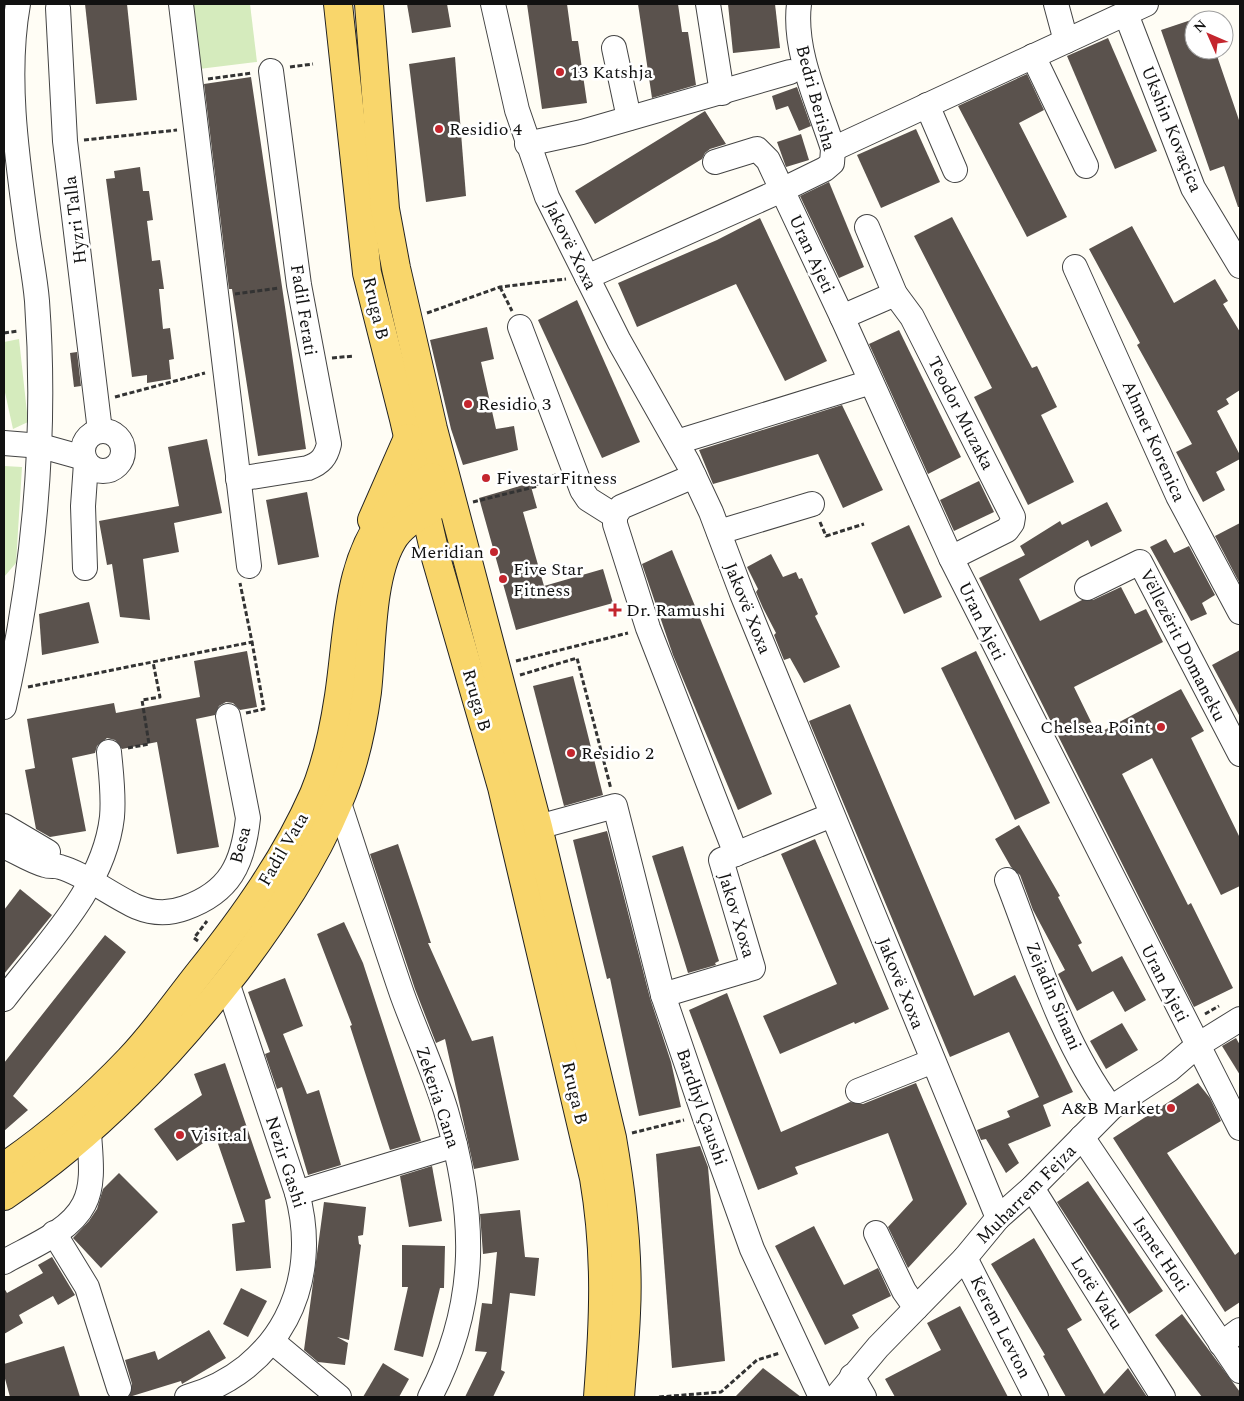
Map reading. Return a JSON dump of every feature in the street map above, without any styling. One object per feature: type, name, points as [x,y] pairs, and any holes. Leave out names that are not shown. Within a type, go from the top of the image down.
[{"type":"main road","name":"Rruga B","points":[[338,4],[367,273],[436,558],[502,787],[594,1178],[601,1220],[604,1268],[604,1309],[598,1397]]},
{"type":"main road","name":"Rruga B","points":[[369,4],[385,209],[408,320],[452,502],[538,827],[612,1138],[619,1178],[626,1274],[626,1312],[620,1397]]},
{"type":"main road","points":[[408,438],[362,541],[368,574],[400,552],[410,549],[419,550],[436,558]]},
{"type":"main road","name":"Fadil Vata","points":[[4,1196],[58,1158],[89,1132],[147,1076],[227,982],[287,897],[338,803],[350,769],[365,701],[368,574],[379,525],[392,506],[418,486],[444,470]]},
{"type":"main road","name":"Fadil Vata","points":[[4,1167],[50,1133],[87,1101],[129,1060],[210,959],[279,861],[314,794],[325,763],[339,696],[351,598],[402,527],[425,512],[452,502]]},
{"type":"street","points":[[7,684],[32,553],[41,439],[37,300],[10,147],[13,60],[18,4]]},
{"type":"street","points":[[181,4],[223,364],[249,566]]},
{"type":"street","name":"Jakovë Xoxa","points":[[493,4],[517,110],[527,144],[547,197],[619,341],[677,442],[719,532],[742,594],[998,1218]]},
{"type":"street","points":[[708,4],[722,93]]},
{"type":"street","name":"Bedri Berisha","points":[[799,4],[799,34],[803,54],[833,156]]},
{"type":"street","points":[[1056,4],[1066,41]]},
{"type":"street","name":"Hyzri Talla","points":[[58,8],[66,142],[97,401],[89,447],[83,506],[85,568]]},
{"type":"street","points":[[587,277],[782,190],[825,169],[833,156],[926,105],[1136,9]]},
{"type":"street","name":"Ukshin Kovaçica","points":[[1136,9],[1193,188],[1240,266]]},
{"type":"street","points":[[614,48],[629,118]]},
{"type":"street","points":[[1033,56],[1086,166]]},
{"type":"street","name":"Fadil Ferati","points":[[238,479],[308,468],[319,464],[327,454],[329,444],[299,285],[271,71]]},
{"type":"street","points":[[527,144],[554,139],[722,93],[790,72]]},
{"type":"street","points":[[926,105],[955,170]]},
{"type":"street","name":"Uran Ajeti","points":[[716,162],[756,149],[768,160],[842,317],[951,558],[1240,1128]]},
{"type":"street","points":[[842,317],[895,294],[867,227]]},
{"type":"street","name":"Ahmet Korenica","points":[[1076,267],[1178,496],[1240,612]]},
{"type":"street","name":"Teodor Muzaka","points":[[895,294],[912,317],[1013,517],[1012,523],[1007,530],[951,558]]},
{"type":"street","points":[[520,327],[582,490],[588,499],[615,516]]},
{"type":"street","points":[[677,442],[871,382]]},
{"type":"street","points":[[4,442],[41,439],[89,447]]},
{"type":"street","points":[[694,476],[621,507],[615,516],[615,524],[648,628],[736,854]]},
{"type":"street","points":[[719,532],[812,504]]},
{"type":"street","name":"Vëllezërit Domaneku","points":[[1087,588],[1140,562],[1240,754]]},
{"type":"street","name":"Besa","points":[[4,846],[46,865],[60,866],[138,908],[164,913],[196,904],[210,897],[224,886],[239,861],[248,818],[228,716]]},
{"type":"street","points":[[4,999],[61,924],[90,882],[104,849],[112,818],[110,752]]},
{"type":"street","name":"Zekeria Cana","points":[[338,803],[402,994],[445,1110],[455,1145],[466,1206],[469,1267],[456,1334],[444,1371],[430,1397]]},
{"type":"street","points":[[538,827],[615,806]]},
{"type":"street","name":"Bardhyl Çaushi","points":[[615,806],[663,995],[704,1115],[752,1249],[821,1397]]},
{"type":"street","name":"Jakov Xoxa","points":[[663,995],[753,968],[721,860],[832,815]]},
{"type":"street","name":"Besa","points":[[4,826],[50,852],[60,866]]},
{"type":"street","name":"Zejadin Sinani","points":[[1007,880],[1070,1040],[1100,1093],[1111,1108]]},
{"type":"street","name":"Nezir Gashi","points":[[187,1397],[236,1375],[256,1360],[273,1342],[284,1324],[294,1301],[304,1257],[304,1216],[298,1193],[227,982]]},
{"type":"street","name":"Muharrem Fejza","points":[[836,1397],[852,1376],[965,1258],[998,1218],[1032,1188],[1111,1108],[1169,1070],[1198,1044],[1240,1019]]},
{"type":"street","points":[[858,1091],[933,1061]]},
{"type":"street","points":[[4,1262],[54,1233],[78,1213],[85,1203],[90,1177],[89,1132]]},
{"type":"street","name":"Ismet Hoti","points":[[1082,1137],[1240,1371]]},
{"type":"street","points":[[298,1193],[455,1145]]},
{"type":"street","name":"Lotë Vaku","points":[[1032,1188],[1163,1397]]},
{"type":"street","points":[[54,1233],[87,1287],[119,1388]]},
{"type":"street","points":[[876,1233],[904,1291],[916,1308]]},
{"type":"street","name":"Kerem Levton","points":[[965,1258],[1036,1397]]},
{"type":"street","points":[[1221,1344],[1240,1330]]},
{"type":"street","points":[[273,1342],[338,1397]]},
{"type":"street","points":[[852,1376],[864,1397]]},
{"type":"path","points":[[190,82],[271,71]]},
{"type":"path","points":[[66,142],[195,128]]},
{"type":"path","points":[[408,320],[500,287],[587,277]]},
{"type":"path","points":[[215,297],[299,285]]},
{"type":"path","points":[[500,287],[520,327]]},
{"type":"path","points":[[4,333],[26,330]]},
{"type":"path","points":[[97,401],[196,376],[223,364]]},
{"type":"path","points":[[452,502],[538,486],[537,479],[565,473]]},
{"type":"path","points":[[812,504],[826,536],[864,524]]},
{"type":"path","points":[[228,716],[264,709],[237,567],[249,566]]},
{"type":"path","points":[[498,673],[648,628]]},
{"type":"path","points":[[7,684],[154,662],[252,642]]},
{"type":"path","points":[[498,673],[577,658],[615,806]]},
{"type":"path","points":[[110,752],[149,744],[142,700],[160,697],[154,662]]},
{"type":"path","points":[[612,1138],[704,1115]]},
{"type":"path","points":[[659,1397],[721,1392],[757,1360],[798,1348]]},
{"type":"green space","points":[[191,4],[250,4],[257,62],[199,69]]},
{"type":"green space","points":[[19,339],[28,422],[13,429],[4,388],[4,342]]},
{"type":"green space","points":[[4,466],[22,467],[16,563],[4,577]]},
{"type":"building","points":[[85,4],[127,4],[137,100],[96,104]]},
{"type":"building","points":[[407,4],[447,4],[451,27],[412,33]]},
{"type":"building","name":"13 Katshja","points":[[527,4],[567,4],[572,41],[578,41],[587,103],[542,109]]},
{"type":"building","points":[[638,4],[678,4],[682,32],[688,32],[696,85],[652,98]]},
{"type":"building","points":[[728,4],[775,4],[780,48],[733,53]]},
{"type":"building","points":[[1184,22],[1184,60],[1218,60],[1240,123],[1240,207],[1238,207],[1224,166],[1210,171],[1161,30]]},
{"type":"building","points":[[1108,38],[1157,151],[1115,169],[1067,56]]},
{"type":"building","name":"Residio 4","points":[[455,57],[466,196],[426,202],[409,64]]},
{"type":"building","points":[[1027,74],[1044,110],[1019,123],[1067,217],[1027,237],[958,106]]},
{"type":"building","points":[[251,77],[306,449],[258,456],[232,289],[229,289],[204,84]]},
{"type":"building","points":[[797,87],[811,126],[799,131],[788,106],[776,110],[772,96]]},
{"type":"building","points":[[705,111],[726,144],[710,149],[702,159],[595,224],[575,191]]},
{"type":"building","points":[[916,129],[940,182],[881,208],[857,155]]},
{"type":"building","points":[[801,134],[809,160],[786,167],[777,142]]},
{"type":"building","points":[[140,167],[143,191],[149,191],[153,220],[147,221],[152,261],[160,260],[164,289],[159,289],[163,329],[170,328],[174,359],[169,360],[171,379],[147,383],[147,375],[132,377],[106,179],[115,178],[114,171]]},
{"type":"building","points":[[829,182],[864,267],[839,278],[800,196]]},
{"type":"building","points":[[952,217],[1032,368],[1037,366],[1057,407],[1041,415],[1074,482],[1028,505],[974,397],[992,388],[914,236]]},
{"type":"building","points":[[760,218],[827,361],[785,381],[736,284],[637,327],[618,283],[717,240]]},
{"type":"building","points":[[1132,226],[1174,303],[1215,279],[1228,301],[1223,304],[1240,332],[1240,390],[1226,399],[1229,404],[1217,411],[1240,455],[1240,459],[1216,472],[1225,490],[1203,502],[1176,452],[1192,444],[1137,345],[1140,343],[1089,249]]},
{"type":"building","points":[[577,300],[640,442],[602,458],[538,320]]},
{"type":"building","name":"Residio 3","points":[[487,327],[494,359],[481,362],[496,429],[514,426],[518,450],[463,465],[451,429],[430,340]]},
{"type":"building","points":[[899,330],[961,457],[928,474],[869,344]]},
{"type":"building","points":[[77,352],[81,386],[74,387],[70,353]]},
{"type":"building","points":[[842,405],[883,490],[843,508],[818,454],[713,484],[699,450]]},
{"type":"building","points":[[207,439],[222,513],[174,523],[179,552],[143,559],[150,620],[120,617],[112,564],[107,565],[99,521],[179,506],[168,447]]},
{"type":"building","points":[[979,481],[994,512],[954,531],[940,500]]},
{"type":"building","points":[[530,483],[537,508],[523,512],[544,586],[603,569],[613,603],[516,630],[479,498]]},
{"type":"building","points":[[307,492],[319,557],[278,565],[266,500]]},
{"type":"building","points":[[1107,502],[1122,531],[1091,547],[1088,540],[1019,579],[1040,621],[1082,600],[1093,600],[1121,587],[1135,614],[1146,609],[1163,642],[1074,687],[1097,734],[1181,689],[1204,731],[1191,738],[1240,838],[1240,886],[1221,895],[1152,758],[1122,774],[1188,905],[1191,903],[1233,988],[1194,1007],[979,578],[1025,555],[1020,546],[1060,521],[1062,525]]},
{"type":"building","points":[[1240,523],[1240,581],[1239,582],[1215,536]]},
{"type":"building","points":[[909,525],[942,597],[904,614],[871,543]]},
{"type":"building","points":[[1166,539],[1174,553],[1189,546],[1215,595],[1202,603],[1207,614],[1191,621],[1150,547]]},
{"type":"building","points":[[672,550],[772,794],[738,810],[673,655],[642,564]]},
{"type":"building","points":[[771,554],[783,577],[796,572],[799,579],[802,578],[818,614],[815,616],[840,667],[804,683],[790,658],[784,660],[774,635],[776,633],[763,608],[756,592],[758,589],[747,567]]},
{"type":"building","points":[[89,602],[99,643],[42,655],[39,614]]},
{"type":"building","points":[[1240,650],[1240,717],[1212,665]]},
{"type":"building","points":[[247,651],[257,707],[240,710],[233,703],[226,702],[219,706],[215,715],[196,719],[219,847],[177,854],[157,742],[122,749],[115,740],[107,738],[97,746],[95,753],[72,758],[86,831],[50,837],[36,829],[25,770],[35,768],[27,719],[114,703],[116,713],[200,697],[194,661]]},
{"type":"building","points":[[976,651],[1050,803],[1015,820],[941,668]]},
{"type":"building","name":"Residio 2","points":[[573,676],[603,795],[564,806],[533,686]]},
{"type":"building","points":[[850,704],[974,996],[1015,975],[1073,1092],[1043,1105],[1051,1126],[1008,1144],[1019,1163],[1006,1173],[986,1139],[981,1140],[977,1130],[1010,1117],[1007,1111],[1039,1097],[1009,1032],[950,1057],[809,721]]},
{"type":"building","points":[[1019,825],[1060,896],[1058,897],[1082,943],[1078,945],[1092,972],[1122,956],[1146,1000],[1125,1012],[1113,991],[1077,1011],[1058,974],[1065,970],[1033,910],[1020,875],[1011,867],[995,839]]},
{"type":"building","points":[[607,831],[650,998],[671,1062],[681,1107],[639,1116],[610,978],[607,979],[573,840]]},
{"type":"building","points":[[815,839],[889,1009],[780,1054],[763,1016],[837,984],[781,854]]},
{"type":"building","points":[[398,844],[431,943],[428,943],[472,1041],[493,1036],[519,1160],[474,1169],[445,1039],[436,1043],[415,989],[370,854]]},
{"type":"building","points":[[683,846],[719,961],[715,963],[716,965],[688,973],[652,856]]},
{"type":"building","points":[[20,889],[52,915],[4,974],[4,910]]},
{"type":"building","points":[[344,922],[363,963],[421,1141],[390,1150],[350,1026],[352,1025],[317,934]]},
{"type":"building","points":[[105,935],[126,952],[13,1096],[28,1110],[4,1131],[4,1063]]},
{"type":"building","points":[[285,978],[303,1026],[283,1034],[307,1094],[319,1090],[341,1165],[308,1175],[282,1087],[277,1089],[265,1054],[270,1052],[248,992]]},
{"type":"building","points":[[727,993],[781,1132],[850,1102],[863,1104],[916,1083],[967,1204],[908,1268],[888,1227],[913,1200],[888,1133],[795,1167],[798,1174],[758,1190],[689,1010]]},
{"type":"building","points":[[1122,1023],[1138,1050],[1106,1069],[1090,1041]]},
{"type":"building","points":[[1236,1038],[1240,1045],[1240,1075],[1222,1046]]},
{"type":"building","points":[[225,1063],[271,1198],[265,1200],[271,1268],[236,1271],[232,1224],[245,1222],[215,1135],[177,1161],[154,1129],[202,1095],[194,1074]]},
{"type":"building","points":[[1198,1083],[1210,1098],[1221,1121],[1167,1153],[1235,1255],[1240,1251],[1240,1302],[1225,1312],[1113,1138]]},
{"type":"building","points":[[700,1146],[708,1167],[725,1361],[672,1368],[656,1154]]},
{"type":"building","points":[[432,1166],[442,1221],[409,1227],[400,1176]]},
{"type":"building","points":[[119,1173],[158,1212],[101,1268],[73,1238],[97,1209],[103,1189]]},
{"type":"building","points":[[1088,1181],[1163,1291],[1129,1314],[1057,1202]]},
{"type":"building","points":[[324,1202],[366,1207],[363,1235],[358,1236],[359,1244],[361,1245],[349,1340],[337,1337],[348,1343],[345,1365],[318,1362],[304,1350]]},
{"type":"building","points":[[520,1210],[525,1257],[539,1258],[535,1296],[510,1293],[501,1370],[505,1372],[493,1397],[465,1397],[487,1352],[475,1351],[482,1303],[492,1304],[497,1252],[483,1254],[480,1214]]},
{"type":"building","points":[[814,1226],[844,1285],[878,1268],[891,1296],[852,1315],[859,1328],[825,1345],[775,1246]]},
{"type":"building","points":[[1034,1238],[1082,1320],[1067,1329],[1104,1394],[1128,1368],[1147,1397],[1066,1397],[1043,1356],[1045,1355],[991,1264]]},
{"type":"building","points":[[402,1245],[445,1246],[444,1288],[440,1288],[423,1357],[394,1350],[408,1287],[402,1287]]},
{"type":"building","points":[[52,1257],[75,1295],[58,1305],[53,1296],[19,1315],[23,1323],[4,1334],[4,1288],[7,1293],[43,1273],[38,1265]]},
{"type":"building","points":[[241,1288],[267,1301],[248,1337],[223,1324]]},
{"type":"building","points":[[960,1306],[1008,1397],[895,1397],[885,1379],[941,1350],[927,1323]]},
{"type":"building","points":[[1182,1314],[1240,1392],[1240,1397],[1202,1397],[1155,1335]]},
{"type":"building","points":[[209,1330],[226,1358],[182,1384],[181,1381],[129,1397],[132,1384],[125,1360],[155,1351],[158,1360]]},
{"type":"building","points":[[64,1346],[80,1397],[10,1397],[4,1375],[4,1364]]},
{"type":"building","points":[[383,1363],[409,1379],[399,1397],[363,1397]]},
{"type":"building","points":[[763,1368],[801,1397],[735,1397]]},
{"type":"place","name":"13 Katshja","points":[[560,72]]},
{"type":"place","name":"Residio 4","points":[[439,129]]},
{"type":"place","name":"Residio 3","points":[[468,404]]},
{"type":"place","name":"FivestarFitness","points":[[486,478]]},
{"type":"place","name":"Meridian","points":[[494,552]]},
{"type":"place","name":"Five Star Fitness","points":[[503,579]]},
{"type":"place","name":"Dr. Ramushi","points":[[615,610]]},
{"type":"place","name":"Chelsea Point","points":[[1161,727]]},
{"type":"place","name":"Residio 2","points":[[571,753]]},
{"type":"place","name":"A&B Market","points":[[1171,1108]]},
{"type":"place","name":"Visit.al","points":[[180,1135]]}]
